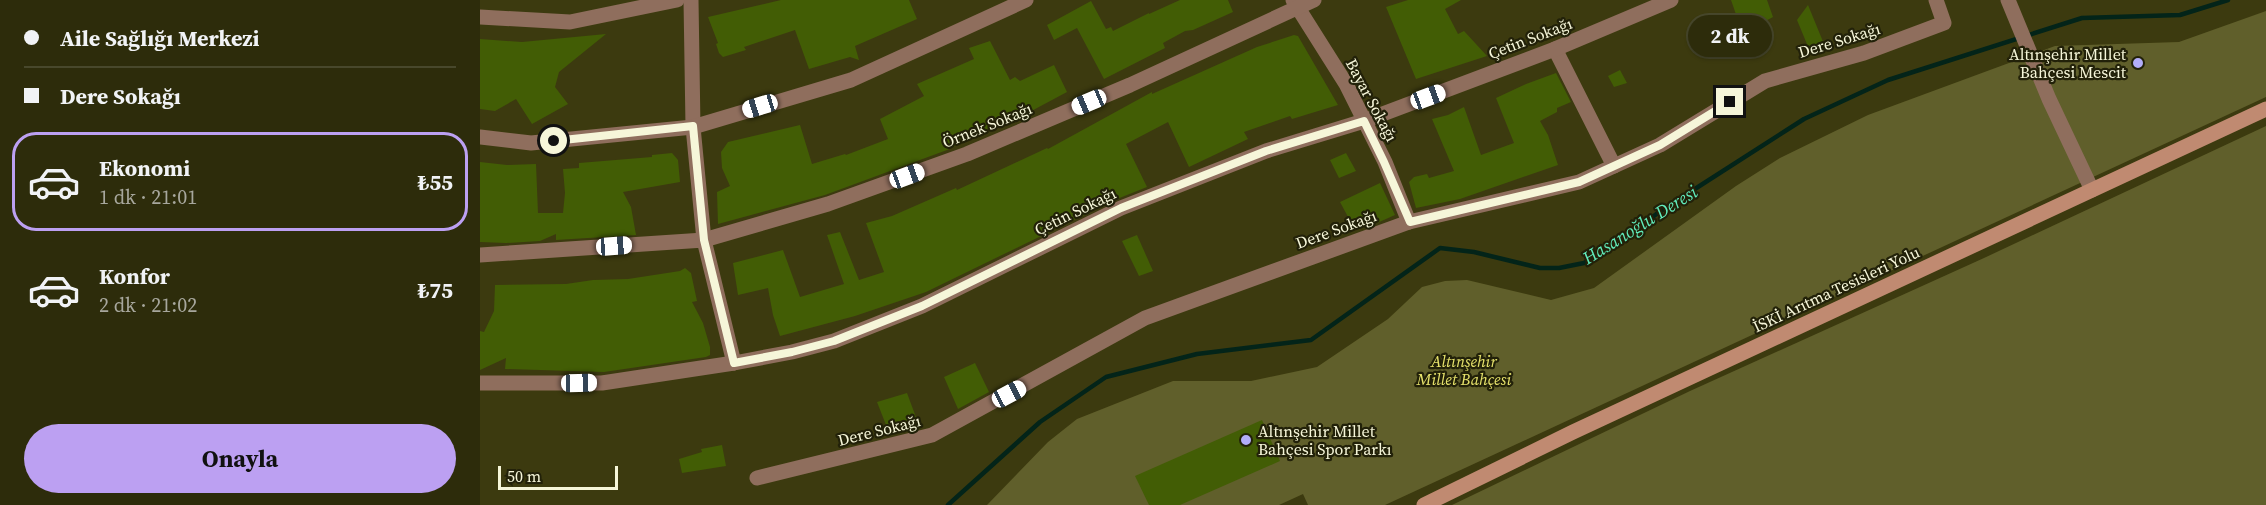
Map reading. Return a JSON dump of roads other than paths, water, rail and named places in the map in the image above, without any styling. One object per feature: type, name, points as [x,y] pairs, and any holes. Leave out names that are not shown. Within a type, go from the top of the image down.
[{"type":"main road","name":"İSKİ Arıtma Tesisleri Yolu","points":[[1424,505],[1573,432],[2266,110]]},
{"type":"street","points":[[480,17],[570,22],[677,0]]},
{"type":"street","points":[[691,0],[693,126],[704,240],[734,363]]},
{"type":"street","points":[[480,137],[531,143],[693,126],[851,80],[1026,0]]},
{"type":"street","name":"Örnek Sokağı","points":[[480,255],[704,240],[828,204],[967,154],[1130,85],[1295,3],[1314,0]]},
{"type":"street","name":"Çetin Sokağı","points":[[480,383],[602,383],[734,363],[834,341],[922,306],[1121,208],[1266,151],[1364,121],[1555,49],[1671,0]]},
{"type":"street","name":"Dere Sokağı","points":[[757,478],[932,435],[1145,318],[1410,222],[1579,182],[1660,145],[1765,81],[1864,53],[1944,23],[1936,0]]},
{"type":"street","points":[[2008,0],[2092,189]]},
{"type":"street","name":"Bayar Sokağı","points":[[1295,3],[1346,84],[1410,222]]},
{"type":"street","points":[[1555,49],[1614,166]]},
{"type":"waterway","name":"Hasanoğlu Deresi","points":[[948,505],[1040,422],[1106,377],[1197,354],[1311,340],[1440,248],[1474,252],[1540,268],[1559,268],[1584,263],[1618,244],[1659,212],[1804,119],[1888,80],[2082,18],[2180,15],[2228,0]]},
{"type":"place","name":"Altınşehir Millet Bahçesi Mescit","points":[[2138,63]]},
{"type":"place","name":"Altınşehir Millet Bahçesi Spor Parkı","points":[[1246,440]]},
{"type":"park label","name":"Altınşehir Millet Bahçesi","points":[[1464,370]]}]
